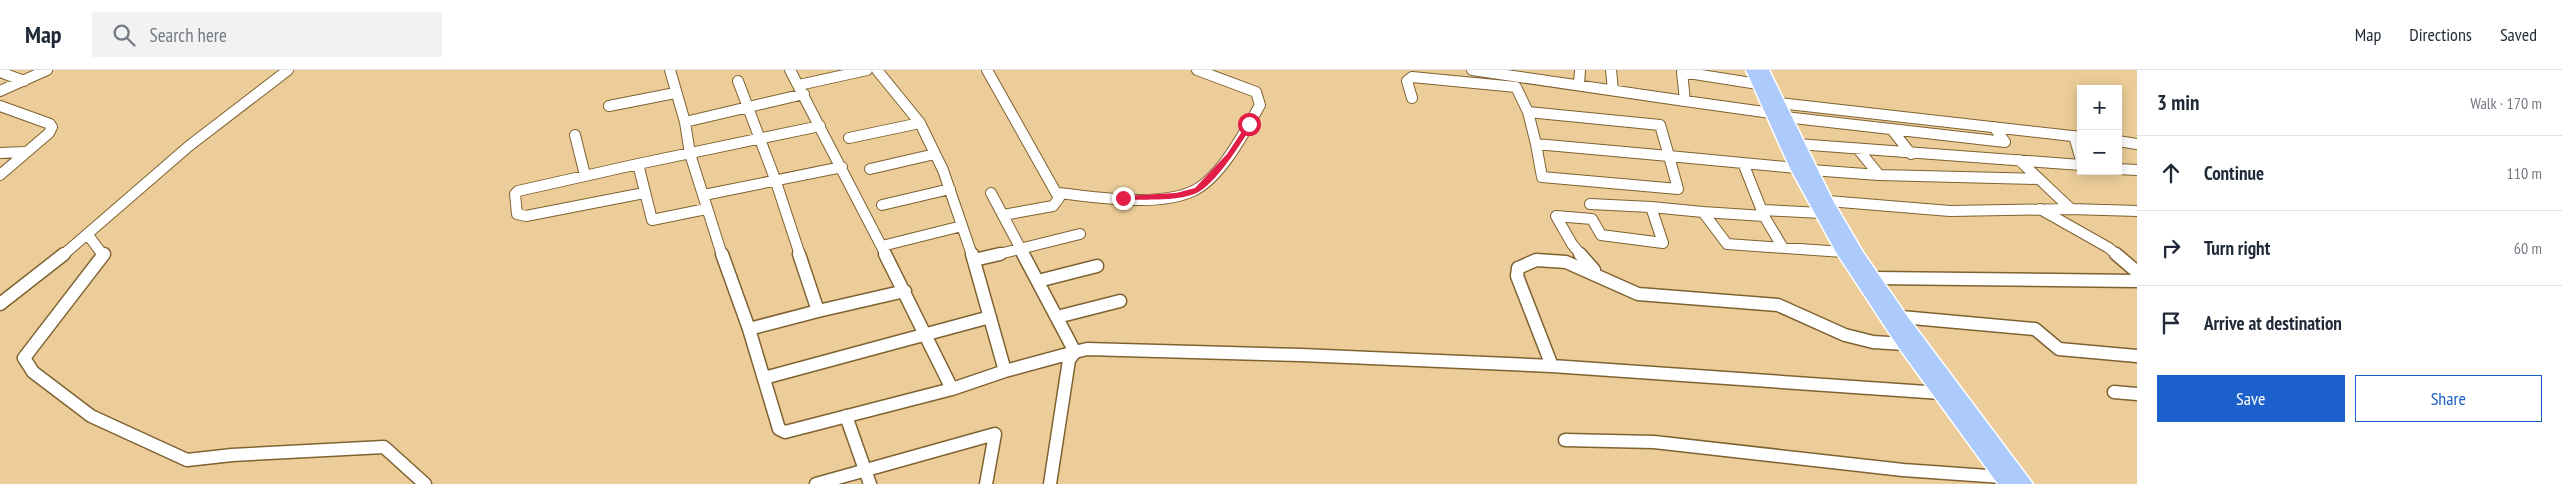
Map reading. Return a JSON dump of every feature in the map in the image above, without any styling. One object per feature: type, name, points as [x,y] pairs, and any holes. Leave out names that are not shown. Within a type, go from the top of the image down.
[{"type":"main road","points":[[1758,75],[1797,144],[1804,169]]},
{"type":"main road","points":[[1779,111],[1804,169],[1825,207],[1843,252],[1905,344],[2005,480]]},
{"type":"main road","points":[[1825,207],[1834,215],[1901,317],[2024,484]]},
{"type":"street","points":[[0,91],[47,70]]},
{"type":"street","points":[[0,304],[88,235],[189,146],[288,70]]},
{"type":"street","points":[[670,70],[675,93],[685,122],[690,154],[704,195],[706,209],[749,329],[779,429],[785,432],[952,389],[1005,371],[1087,349],[1301,355],[1552,366],[1941,393]]},
{"type":"street","points":[[790,70],[905,291],[924,335],[952,389]]},
{"type":"street","points":[[685,122],[748,107],[867,70]]},
{"type":"street","points":[[877,70],[920,123],[936,154],[974,260],[1005,371]]},
{"type":"street","points":[[986,70],[1058,193],[1058,202],[1053,206],[1003,215]]},
{"type":"street","points":[[1058,193],[1143,198],[1176,195],[1198,189],[1230,155],[1260,105],[1260,100],[1256,92],[1197,70]]},
{"type":"street","points":[[1454,70],[1456,80]]},
{"type":"street","points":[[1473,70],[1686,101],[1779,111],[2077,136]]},
{"type":"street","points":[[1579,84],[1580,70]]},
{"type":"street","points":[[1611,70],[1612,90]]},
{"type":"street","points":[[1671,70],[1758,75]]},
{"type":"street","points":[[0,72],[24,81]]},
{"type":"street","points":[[1682,72],[1686,101]]},
{"type":"street","points":[[1412,98],[1407,81],[1409,78],[1456,80],[1516,86],[1520,90],[1526,112],[1536,144],[1542,177],[1678,189],[1660,126],[1526,112]]},
{"type":"street","points":[[738,81],[775,179],[818,310]]},
{"type":"street","points":[[609,106],[675,93]]},
{"type":"street","points":[[0,106],[50,124],[52,127],[49,133],[0,175]]},
{"type":"street","points":[[1779,111],[1893,130],[2005,142],[1994,128]]},
{"type":"street","points":[[849,138],[920,123]]},
{"type":"street","points":[[644,193],[526,216],[517,214],[515,194],[518,191],[585,175],[820,126]]},
{"type":"street","points":[[1893,130],[1911,154]]},
{"type":"street","points":[[575,135],[585,175]]},
{"type":"street","points":[[2122,142],[2137,144]]},
{"type":"street","points":[[1536,144],[1879,175],[2038,179]]},
{"type":"street","points":[[1797,144],[1911,154],[2077,165]]},
{"type":"street","points":[[1858,149],[1879,175]]},
{"type":"street","points":[[0,153],[25,152]]},
{"type":"street","points":[[870,169],[936,154]]},
{"type":"street","points":[[2019,160],[2071,209]]},
{"type":"street","points":[[1743,163],[1763,213],[1783,248]]},
{"type":"street","points":[[638,164],[652,220],[706,209]]},
{"type":"street","points":[[704,195],[775,179],[842,167]]},
{"type":"street","points":[[2122,169],[2137,170]]},
{"type":"street","points":[[882,205],[950,189]]},
{"type":"street","points":[[991,193],[1075,352]]},
{"type":"street","points":[[1590,204],[1703,212],[1763,213],[1825,207],[1950,211],[2071,209],[2137,211]]},
{"type":"street","points":[[1595,271],[1572,244],[1556,216],[1592,219],[1601,236],[1664,243],[1651,208]]},
{"type":"street","points":[[2038,209],[2109,248],[2137,272]]},
{"type":"street","points":[[1703,212],[1724,243],[1843,252]]},
{"type":"street","points":[[882,246],[962,226]]},
{"type":"street","points":[[974,260],[1080,234]]},
{"type":"street","points":[[88,235],[104,254],[24,358],[33,372],[91,416],[186,460],[232,455],[384,447],[397,461],[425,484]]},
{"type":"street","points":[[1552,366],[1543,338],[1517,276],[1518,268],[1523,263],[1550,258],[1569,261],[1595,271],[1623,289],[1638,294],[1778,305],[1844,335],[1873,342],[1905,344]]},
{"type":"street","points":[[1038,282],[1097,266]]},
{"type":"street","points":[[1875,278],[2137,281]]},
{"type":"street","points":[[749,329],[818,310],[905,291]]},
{"type":"street","points":[[1057,317],[1120,301]]},
{"type":"street","points":[[764,378],[990,317]]},
{"type":"street","points":[[1901,317],[2035,330],[2058,349],[2137,356]]},
{"type":"street","points":[[1050,484],[1069,360],[1075,352]]},
{"type":"street","points":[[2114,392],[2137,394]]},
{"type":"street","points":[[846,416],[870,484]]},
{"type":"street","points":[[816,484],[995,434],[986,484]]},
{"type":"street","points":[[1565,440],[1654,442],[1764,456],[1805,458],[2005,480]]},
{"type":"route","points":[[1123,198],[1176,195],[1198,189],[1230,155],[1249,124]]}]
